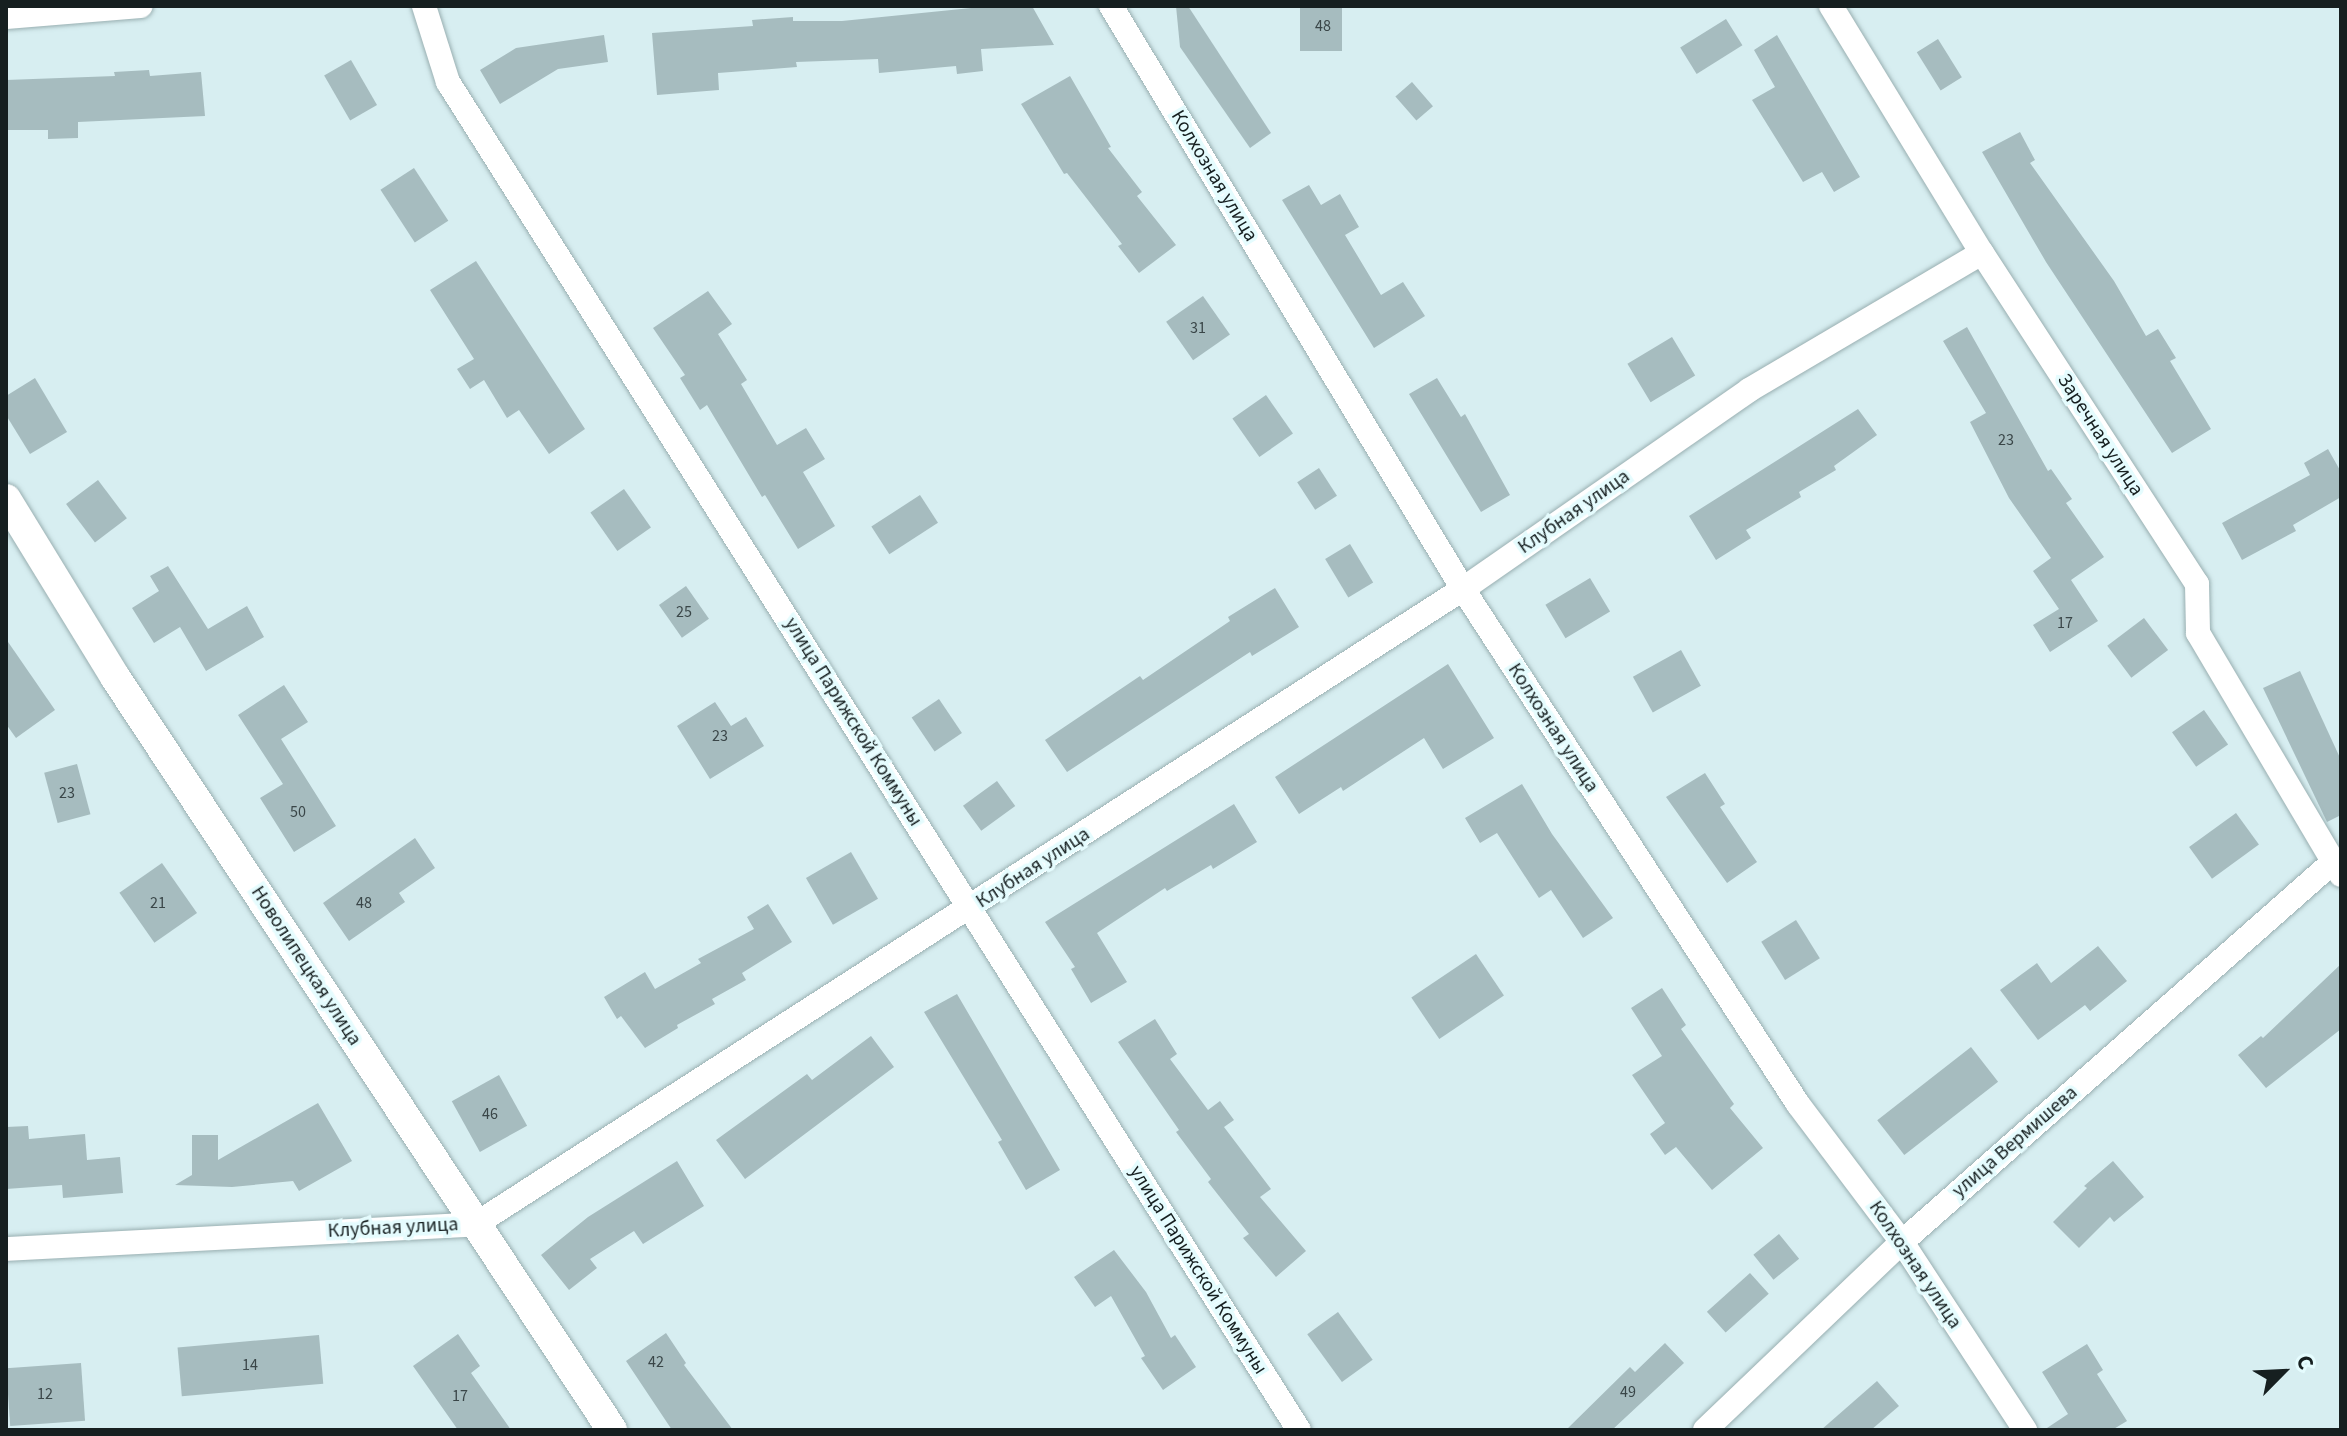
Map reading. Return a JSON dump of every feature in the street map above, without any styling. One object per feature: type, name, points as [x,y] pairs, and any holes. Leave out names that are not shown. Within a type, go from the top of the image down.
[{"type":"street","points":[[6,17],[141,6]]},
{"type":"street","name":"улица Парижской Коммуны","points":[[424,6],[448,82],[1299,1430]]},
{"type":"street","name":"Колхозная улица","points":[[1111,6],[1463,589],[1798,1104],[1902,1242],[2025,1430]]},
{"type":"street","name":"Заречная улица","points":[[1831,6],[1982,253],[2197,584],[2198,633],[2337,868]]},
{"type":"street","name":"Клубная улица","points":[[6,1249],[476,1224],[1463,589],[1749,390],[1982,253]]},
{"type":"street","name":"Новолипецкая улица","points":[[6,499],[115,677],[612,1430]]},
{"type":"street","name":"улица Вермишева","points":[[1705,1430],[1902,1242],[2337,868]]},
{"type":"building","points":[[991,6],[1032,6],[1054,45],[981,49],[983,71],[957,74],[956,66],[879,73],[878,59],[796,62],[797,67],[718,73],[719,90],[657,95],[652,33],[753,26],[752,20],[793,17],[793,21],[842,21]]},
{"type":"building","points":[[1176,6],[1188,6],[1271,133],[1250,148],[1180,47]]},
{"type":"building","points":[[1300,6],[1342,6],[1342,51],[1300,51]]},
{"type":"building","points":[[1726,19],[1742,45],[1697,74],[1680,48]]},
{"type":"building","points":[[604,35],[608,62],[558,69],[500,104],[480,70],[516,48]]},
{"type":"building","points":[[1777,35],[1860,177],[1834,192],[1822,172],[1803,182],[1752,100],[1775,87],[1754,50]]},
{"type":"building","points":[[1938,39],[1962,77],[1941,90],[1917,52]]},
{"type":"building","points":[[351,60],[377,105],[350,121],[324,76]]},
{"type":"building","points":[[149,70],[150,76],[201,72],[205,116],[78,122],[78,138],[48,139],[48,130],[6,130],[6,80],[115,76],[114,72]]},
{"type":"building","points":[[1070,76],[1111,147],[1108,148],[1142,192],[1137,196],[1176,245],[1139,273],[1118,246],[1122,244],[1067,173],[1064,174],[1021,104]]},
{"type":"building","points":[[1412,82],[1433,106],[1416,121],[1395,96]]},
{"type":"building","points":[[2020,132],[2035,160],[2030,163],[2114,281],[2146,336],[2158,329],[2176,358],[2170,361],[2211,429],[2172,453],[2046,262],[1982,152]]},
{"type":"building","points":[[414,168],[448,221],[415,243],[380,190]]},
{"type":"building","points":[[1309,185],[1321,205],[1340,194],[1359,227],[1345,235],[1381,295],[1403,282],[1425,316],[1374,348],[1282,200]]},
{"type":"building","points":[[476,261],[585,429],[549,454],[519,410],[507,418],[484,380],[470,389],[457,369],[474,359],[430,290]]},
{"type":"building","points":[[708,291],[732,324],[718,334],[747,380],[741,384],[777,445],[806,428],[825,459],[803,472],[835,526],[798,549],[765,495],[762,497],[707,405],[700,410],[680,378],[685,375],[653,328]]},
{"type":"building","points":[[1203,296],[1230,335],[1193,360],[1166,322]]},
{"type":"building","points":[[1967,327],[2048,471],[2051,469],[2072,499],[2066,503],[2104,557],[2071,580],[2098,621],[2050,652],[2033,625],[2059,609],[2033,571],[2051,558],[2009,498],[1970,422],[1986,413],[1943,341]]},
{"type":"building","points":[[1672,337],[1695,376],[1651,402],[1627,364]]},
{"type":"building","points":[[35,378],[67,432],[30,454],[6,415],[6,396]]},
{"type":"building","points":[[1437,378],[1461,417],[1465,414],[1510,495],[1481,512],[1409,394]]},
{"type":"building","points":[[1266,395],[1293,434],[1259,457],[1232,419]]},
{"type":"building","points":[[1858,409],[1877,435],[1834,466],[1836,470],[1799,492],[1801,497],[1746,530],[1751,538],[1716,560],[1689,516]]},
{"type":"building","points":[[2328,449],[2341,472],[2341,497],[2293,525],[2296,531],[2242,560],[2222,523],[2310,475],[2304,463]]},
{"type":"building","points":[[1319,468],[1337,496],[1315,510],[1297,482]]},
{"type":"building","points":[[98,480],[127,518],[95,542],[66,504]]},
{"type":"building","points":[[624,489],[651,528],[617,551],[590,513]]},
{"type":"building","points":[[920,495],[938,523],[889,554],[871,527]]},
{"type":"building","points":[[1350,544],[1373,583],[1348,598],[1325,559]]},
{"type":"building","points":[[168,566],[208,629],[247,606],[264,637],[206,671],[180,627],[154,643],[132,608],[159,591],[150,576]]},
{"type":"building","points":[[1590,578],[1610,611],[1566,638],[1545,605]]},
{"type":"building","points":[[686,586],[709,619],[682,638],[659,605]]},
{"type":"building","points":[[1275,588],[1299,627],[1252,656],[1250,652],[1067,772],[1045,740],[1140,676],[1143,680],[1230,621],[1228,617]]},
{"type":"building","points":[[2144,618],[2168,650],[2131,678],[2107,646]]},
{"type":"building","points":[[6,639],[55,710],[16,738],[6,724]]},
{"type":"building","points":[[1681,650],[1701,686],[1653,713],[1633,677]]},
{"type":"building","points":[[1448,664],[1494,738],[1443,769],[1424,738],[1343,791],[1341,787],[1299,814],[1275,777]]},
{"type":"building","points":[[2300,671],[2341,760],[2341,815],[2327,822],[2263,688]]},
{"type":"building","points":[[284,685],[308,722],[281,739],[336,826],[294,852],[260,798],[283,784],[238,715]]},
{"type":"building","points":[[939,699],[962,733],[935,751],[912,717]]},
{"type":"building","points":[[715,702],[731,726],[746,717],[764,746],[710,779],[677,726]]},
{"type":"building","points":[[2204,710],[2228,744],[2196,767],[2172,732]]},
{"type":"building","points":[[77,764],[90,814],[58,823],[44,773]]},
{"type":"building","points":[[1705,773],[1725,804],[1720,807],[1757,862],[1727,883],[1666,797]]},
{"type":"building","points":[[997,781],[1015,806],[981,831],[963,806]]},
{"type":"building","points":[[1522,784],[1552,834],[1613,918],[1583,938],[1551,890],[1539,898],[1497,833],[1480,843],[1465,818]]},
{"type":"building","points":[[1234,804],[1257,842],[1213,869],[1211,865],[1167,891],[1165,888],[1097,933],[1127,982],[1091,1003],[1071,969],[1075,967],[1045,922]]},
{"type":"building","points":[[2236,813],[2259,845],[2212,879],[2189,847]]},
{"type":"building","points":[[415,838],[435,868],[399,893],[405,902],[349,941],[323,903]]},
{"type":"building","points":[[851,852],[878,899],[833,925],[806,878]]},
{"type":"building","points":[[162,863],[197,913],[154,943],[119,893]]},
{"type":"building","points":[[768,904],[792,942],[742,973],[746,980],[712,999],[715,1004],[677,1025],[678,1028],[645,1048],[621,1016],[617,1019],[604,997],[645,972],[655,989],[701,963],[698,959],[754,929],[747,917]]},
{"type":"building","points":[[1796,920],[1820,958],[1785,980],[1761,942]]},
{"type":"building","points":[[2098,946],[2127,981],[2090,1011],[2085,1005],[2038,1040],[2000,990],[2037,963],[2051,983]]},
{"type":"building","points":[[1476,954],[1504,995],[1439,1039],[1411,998]]},
{"type":"building","points":[[2341,964],[2341,1029],[2266,1088],[2238,1055],[2261,1036],[2263,1038]]},
{"type":"building","points":[[1662,988],[1686,1025],[1681,1029],[1734,1104],[1730,1108],[1763,1148],[1712,1190],[1676,1147],[1665,1155],[1650,1134],[1665,1123],[1632,1075],[1662,1056],[1631,1008]]},
{"type":"building","points":[[957,994],[1060,1170],[1026,1190],[998,1142],[1002,1140],[924,1012]]},
{"type":"building","points":[[1155,1019],[1177,1054],[1170,1059],[1208,1110],[1220,1101],[1234,1120],[1224,1127],[1271,1189],[1260,1197],[1306,1251],[1276,1277],[1243,1238],[1249,1234],[1208,1182],[1211,1179],[1176,1132],[1179,1130],[1118,1042]]},
{"type":"building","points":[[871,1036],[894,1067],[745,1179],[716,1140],[807,1074],[812,1080]]},
{"type":"building","points":[[1971,1047],[1998,1082],[1904,1155],[1877,1120]]},
{"type":"building","points":[[499,1075],[527,1126],[480,1152],[452,1101]]},
{"type":"building","points":[[318,1103],[352,1161],[299,1191],[293,1181],[232,1187],[175,1185],[192,1175],[192,1135],[218,1135],[218,1160]]},
{"type":"building","points":[[28,1126],[29,1139],[85,1134],[87,1160],[120,1157],[123,1193],[63,1198],[62,1185],[6,1189],[6,1127]]},
{"type":"building","points":[[677,1161],[704,1206],[643,1244],[634,1231],[590,1259],[597,1268],[569,1290],[541,1255],[588,1217]]},
{"type":"building","points":[[2113,1161],[2144,1197],[2114,1222],[2110,1217],[2079,1248],[2053,1222],[2087,1188],[2084,1186]]},
{"type":"building","points":[[1779,1234],[1799,1259],[1773,1280],[1753,1255]]},
{"type":"building","points":[[1114,1250],[1146,1292],[1171,1338],[1175,1335],[1196,1367],[1163,1390],[1141,1358],[1145,1356],[1111,1296],[1095,1307],[1074,1277]]},
{"type":"building","points":[[1750,1273],[1769,1294],[1726,1333],[1707,1312]]},
{"type":"building","points":[[1338,1312],[1373,1360],[1342,1382],[1307,1334]]},
{"type":"building","points":[[666,1333],[686,1363],[684,1365],[733,1430],[672,1430],[626,1361]]},
{"type":"building","points":[[458,1334],[480,1366],[471,1373],[511,1430],[458,1430],[413,1366]]},
{"type":"building","points":[[319,1335],[323,1384],[182,1396],[178,1347]]},
{"type":"building","points":[[1665,1343],[1684,1363],[1612,1430],[1566,1430],[1630,1367],[1635,1372]]},
{"type":"building","points":[[2087,1344],[2103,1370],[2097,1374],[2127,1421],[2112,1430],[2044,1430],[2068,1414],[2042,1372]]},
{"type":"building","points":[[81,1363],[85,1421],[10,1426],[6,1368]]},
{"type":"building","points":[[1877,1381],[1899,1406],[1871,1430],[1821,1430]]}]
